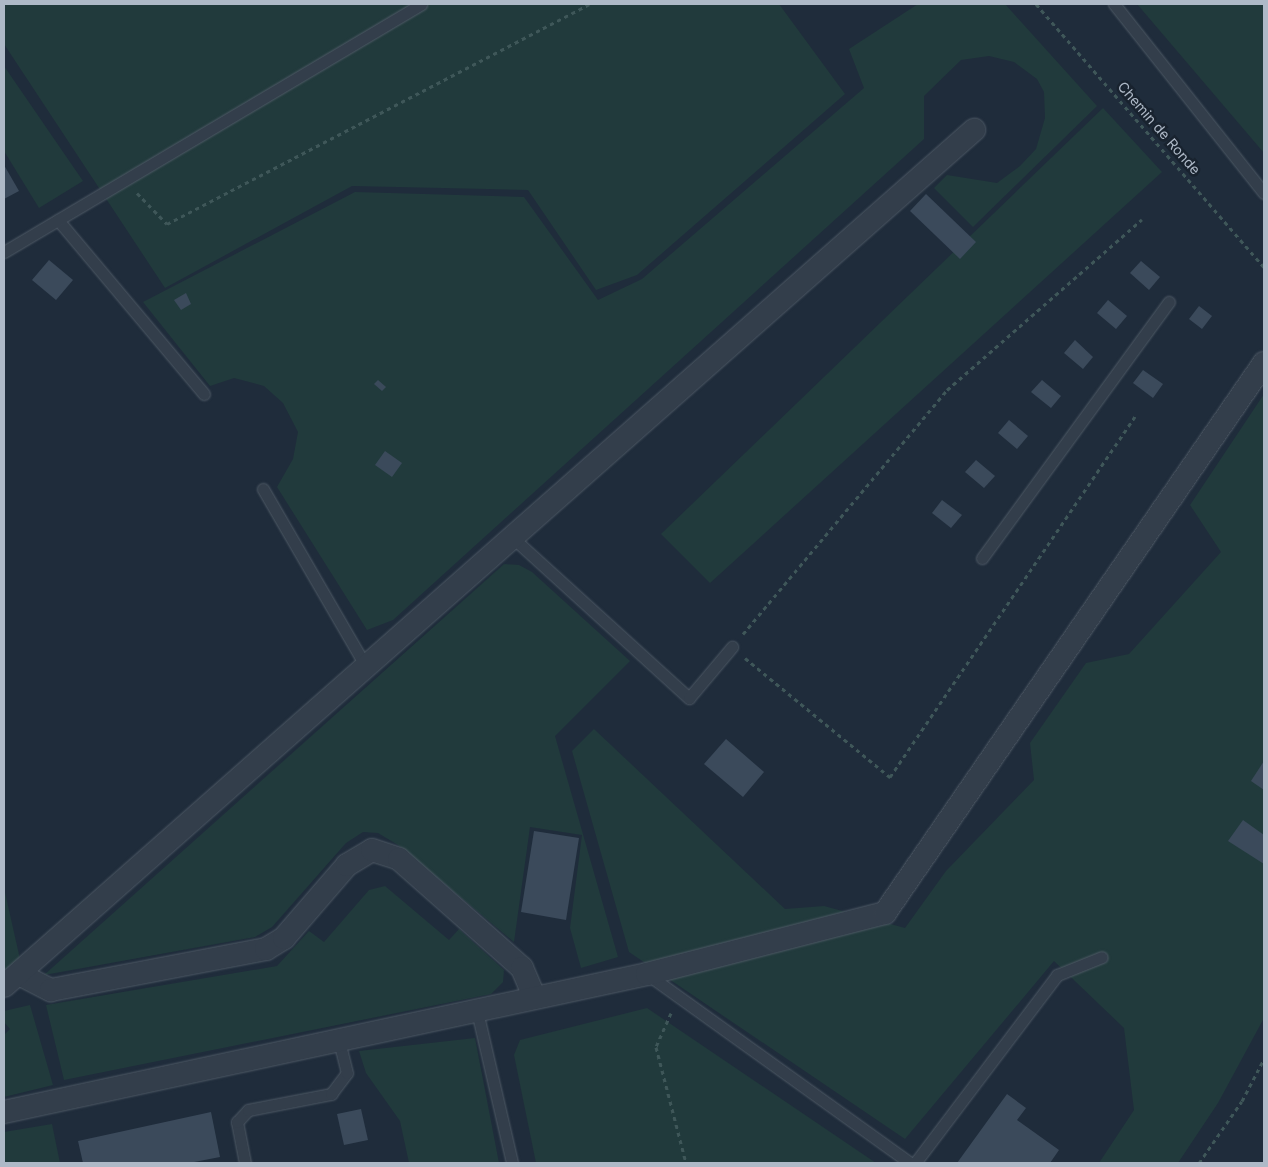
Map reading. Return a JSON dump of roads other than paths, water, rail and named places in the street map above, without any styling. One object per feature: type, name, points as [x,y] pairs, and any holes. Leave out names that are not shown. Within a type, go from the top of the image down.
[{"type":"street","points":[[11,980],[974,130]]},
{"type":"street","points":[[4,1112],[477,1011],[534,996],[647,974],[885,912],[1264,363]]},
{"type":"street","points":[[11,980],[51,990],[266,950],[284,938],[347,865],[372,850],[399,860],[522,968],[534,996]]},
{"type":"lane","points":[[4,252],[421,4]]},
{"type":"lane","points":[[1114,4],[1264,193]]},
{"type":"lane","points":[[58,220],[204,394]]},
{"type":"lane","points":[[982,558],[1168,302]]},
{"type":"lane","points":[[263,488],[366,668]]},
{"type":"lane","points":[[513,538],[689,698],[732,647]]},
{"type":"lane","points":[[915,1163],[1057,975],[1102,957]]},
{"type":"lane","points":[[647,974],[910,1163]]},
{"type":"lane","points":[[477,1011],[512,1163]]},
{"type":"lane","points":[[245,1163],[237,1122],[248,1110],[331,1094],[347,1073],[339,1040]]}]
